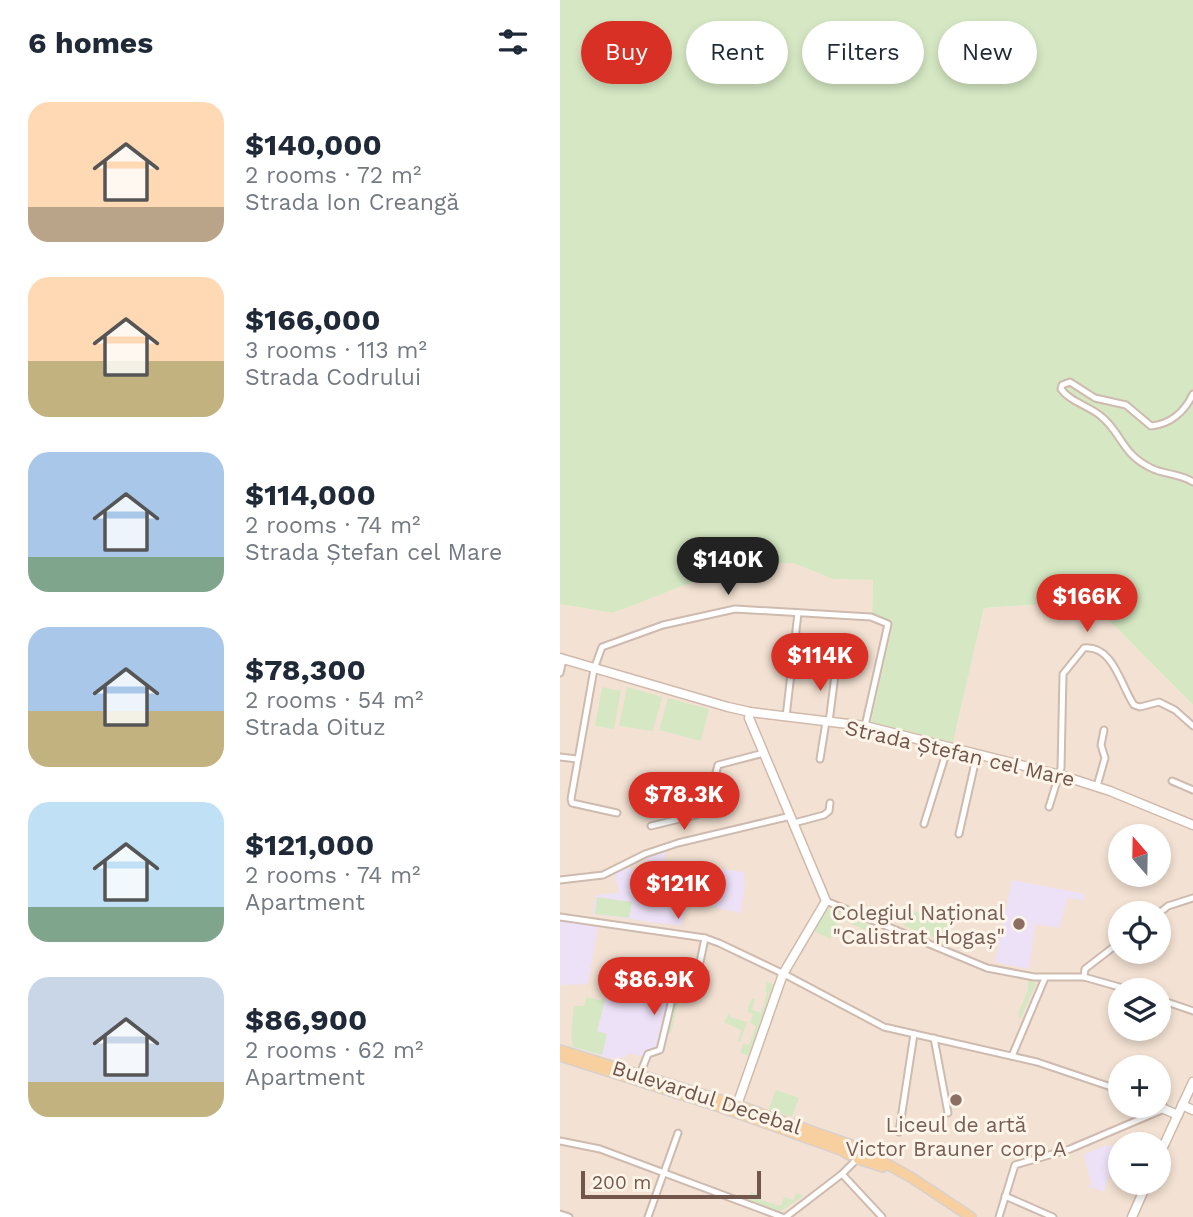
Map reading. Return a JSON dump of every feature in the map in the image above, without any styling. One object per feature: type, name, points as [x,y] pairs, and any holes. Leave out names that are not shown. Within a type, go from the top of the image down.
[{"type":"main road","name":"Bulevardul Decebal","points":[[560,1050],[737,1105],[854,1155],[902,1172],[971,1217]]},
{"type":"main road","name":"Bulevardul Decebal","points":[[560,1056],[773,1125],[877,1164],[964,1217]]},
{"type":"street","points":[[1193,394],[1185,409],[1176,416],[1160,425],[1151,426],[1121,403],[1095,398],[1070,383],[1062,385],[1061,389],[1067,396],[1105,419],[1128,453],[1143,464],[1161,472],[1179,474],[1193,482]]},
{"type":"street","points":[[617,813],[572,803],[571,799],[594,669],[602,647],[663,625],[735,609],[871,617],[888,624],[865,726]]},
{"type":"street","points":[[786,717],[798,613]]},
{"type":"street","points":[[1049,807],[1060,775],[1063,674],[1084,648],[1097,650],[1113,663],[1134,705],[1140,707],[1159,702],[1175,710],[1193,726]]},
{"type":"street","points":[[560,673],[561,659]]},
{"type":"street","name":"Strada Ștefan cel Mare","points":[[561,659],[750,712],[865,726],[1060,775],[1097,786],[1193,825]]},
{"type":"street","points":[[820,759],[836,667]]},
{"type":"street","points":[[750,712],[749,718],[826,901],[987,968],[1045,978],[1084,977],[1108,984]]},
{"type":"street","points":[[1097,786],[1105,758],[1101,746],[1104,730]]},
{"type":"street","points":[[924,824],[948,747]]},
{"type":"street","points":[[651,826],[712,811],[713,784],[718,765],[764,752]]},
{"type":"street","points":[[959,834],[977,754]]},
{"type":"street","points":[[560,757],[577,759]]},
{"type":"street","points":[[1172,781],[1193,790]]},
{"type":"street","points":[[560,880],[603,875],[645,854],[678,843],[824,816],[829,811],[830,803]]},
{"type":"street","points":[[1171,906],[1193,898]]},
{"type":"street","points":[[737,1105],[783,974],[826,901]]},
{"type":"street","points":[[560,917],[705,938],[783,974],[884,1027],[1012,1056],[1108,1086]]},
{"type":"street","points":[[640,1074],[648,1054],[660,1050],[674,991],[678,988],[701,993],[705,973],[701,972],[699,967],[705,938]]},
{"type":"street","points":[[1084,977],[1085,969],[1108,951]]},
{"type":"street","points":[[1012,1056],[1045,978]]},
{"type":"street","points":[[1171,1003],[1193,1011]]},
{"type":"street","points":[[899,1132],[914,1034]]},
{"type":"street","points":[[934,1038],[948,1113]]},
{"type":"street","points":[[1170,1132],[1193,1082]]},
{"type":"street","points":[[1182,1105],[1193,1110]]},
{"type":"street","points":[[1171,1111],[1178,1115]]},
{"type":"street","points":[[999,1217],[1015,1164],[1070,1149],[1136,1118]]},
{"type":"street","points":[[648,1217],[678,1133]]},
{"type":"street","points":[[560,1141],[600,1149],[784,1217],[844,1172],[854,1155]]},
{"type":"street","points":[[844,1172],[882,1217]]},
{"type":"street","points":[[1132,1217],[1142,1195]]},
{"type":"street","points":[[1005,1196],[1053,1217]]},
{"type":"street","points":[[560,1214],[569,1217]]},
{"type":"shaded area","points":[[741,563],[793,563],[833,579],[873,580],[872,612],[893,622],[871,722],[953,741],[984,608],[1090,601],[1193,705],[1193,1217],[560,1217],[560,604],[613,613]]},
{"type":"shaded area","points":[[665,851],[665,862],[744,872],[741,913],[713,907],[715,891],[692,889],[681,926],[593,914],[596,895],[620,893],[614,874],[630,867],[641,887],[648,883],[648,856]]},
{"type":"shaded area","name":"Colegiul Național \"Calistrat Hogaș\"","points":[[1012,880],[1085,894],[1083,901],[1068,897],[1059,928],[1035,924],[1029,969],[995,962]]},
{"type":"shaded area","points":[[560,919],[598,926],[588,984],[560,985]]},
{"type":"shaded area","points":[[647,969],[676,974],[655,1049],[644,1057],[629,1053],[625,1057],[613,1059],[573,1047],[574,1006],[584,1006],[586,997],[604,1001],[610,975],[644,981]]},
{"type":"shaded area","points":[[1108,1146],[1108,1178],[1104,1192],[1093,1187],[1088,1189],[1091,1182],[1084,1154]]},
{"type":"green space","points":[[560,0],[1193,0],[1193,705],[1090,601],[984,608],[953,742],[871,722],[893,622],[872,613],[873,580],[833,579],[793,563],[742,563],[613,613],[560,604]]},
{"type":"green space","points":[[602,687],[621,691],[614,729],[595,726]]},
{"type":"green space","points":[[627,687],[662,697],[653,731],[619,726]]},
{"type":"green space","points":[[668,698],[709,709],[701,741],[659,730]]},
{"type":"green space","points":[[597,897],[632,902],[629,918],[595,914]]},
{"type":"green space","points":[[827,908],[876,927],[873,933],[840,919],[830,939],[814,931]]},
{"type":"green space","points":[[910,910],[952,924],[946,942],[904,926]]},
{"type":"green space","points":[[1028,980],[1035,982],[1035,986],[1020,1020],[1018,1014],[1028,990]]},
{"type":"green space","points":[[767,982],[773,984],[749,1056],[740,1053],[743,1044],[749,1045],[756,1026],[750,1023],[753,1014],[747,1011],[752,998],[755,999],[752,1010],[761,1013]]},
{"type":"green space","points":[[674,991],[681,992],[671,1033],[668,1033],[666,1042],[662,1041]]},
{"type":"green space","points":[[586,997],[605,1001],[597,1031],[607,1034],[602,1055],[573,1047],[571,1035],[574,1006],[584,1006]]},
{"type":"green space","points":[[730,1012],[730,1017],[747,1022],[740,1042],[741,1030],[724,1022]]},
{"type":"green space","points":[[776,1090],[799,1098],[792,1117],[769,1109]]},
{"type":"green space","points":[[751,1192],[762,1196],[761,1200],[781,1206],[784,1197],[793,1200],[796,1193],[803,1196],[779,1211],[748,1200]]},
{"type":"place","name":"Colegiul Național \"Calistrat Hogaș\"","points":[[1019,924]]},
{"type":"place","name":"Liceul de artă Victor Brauner corp A","points":[[956,1100]]}]
